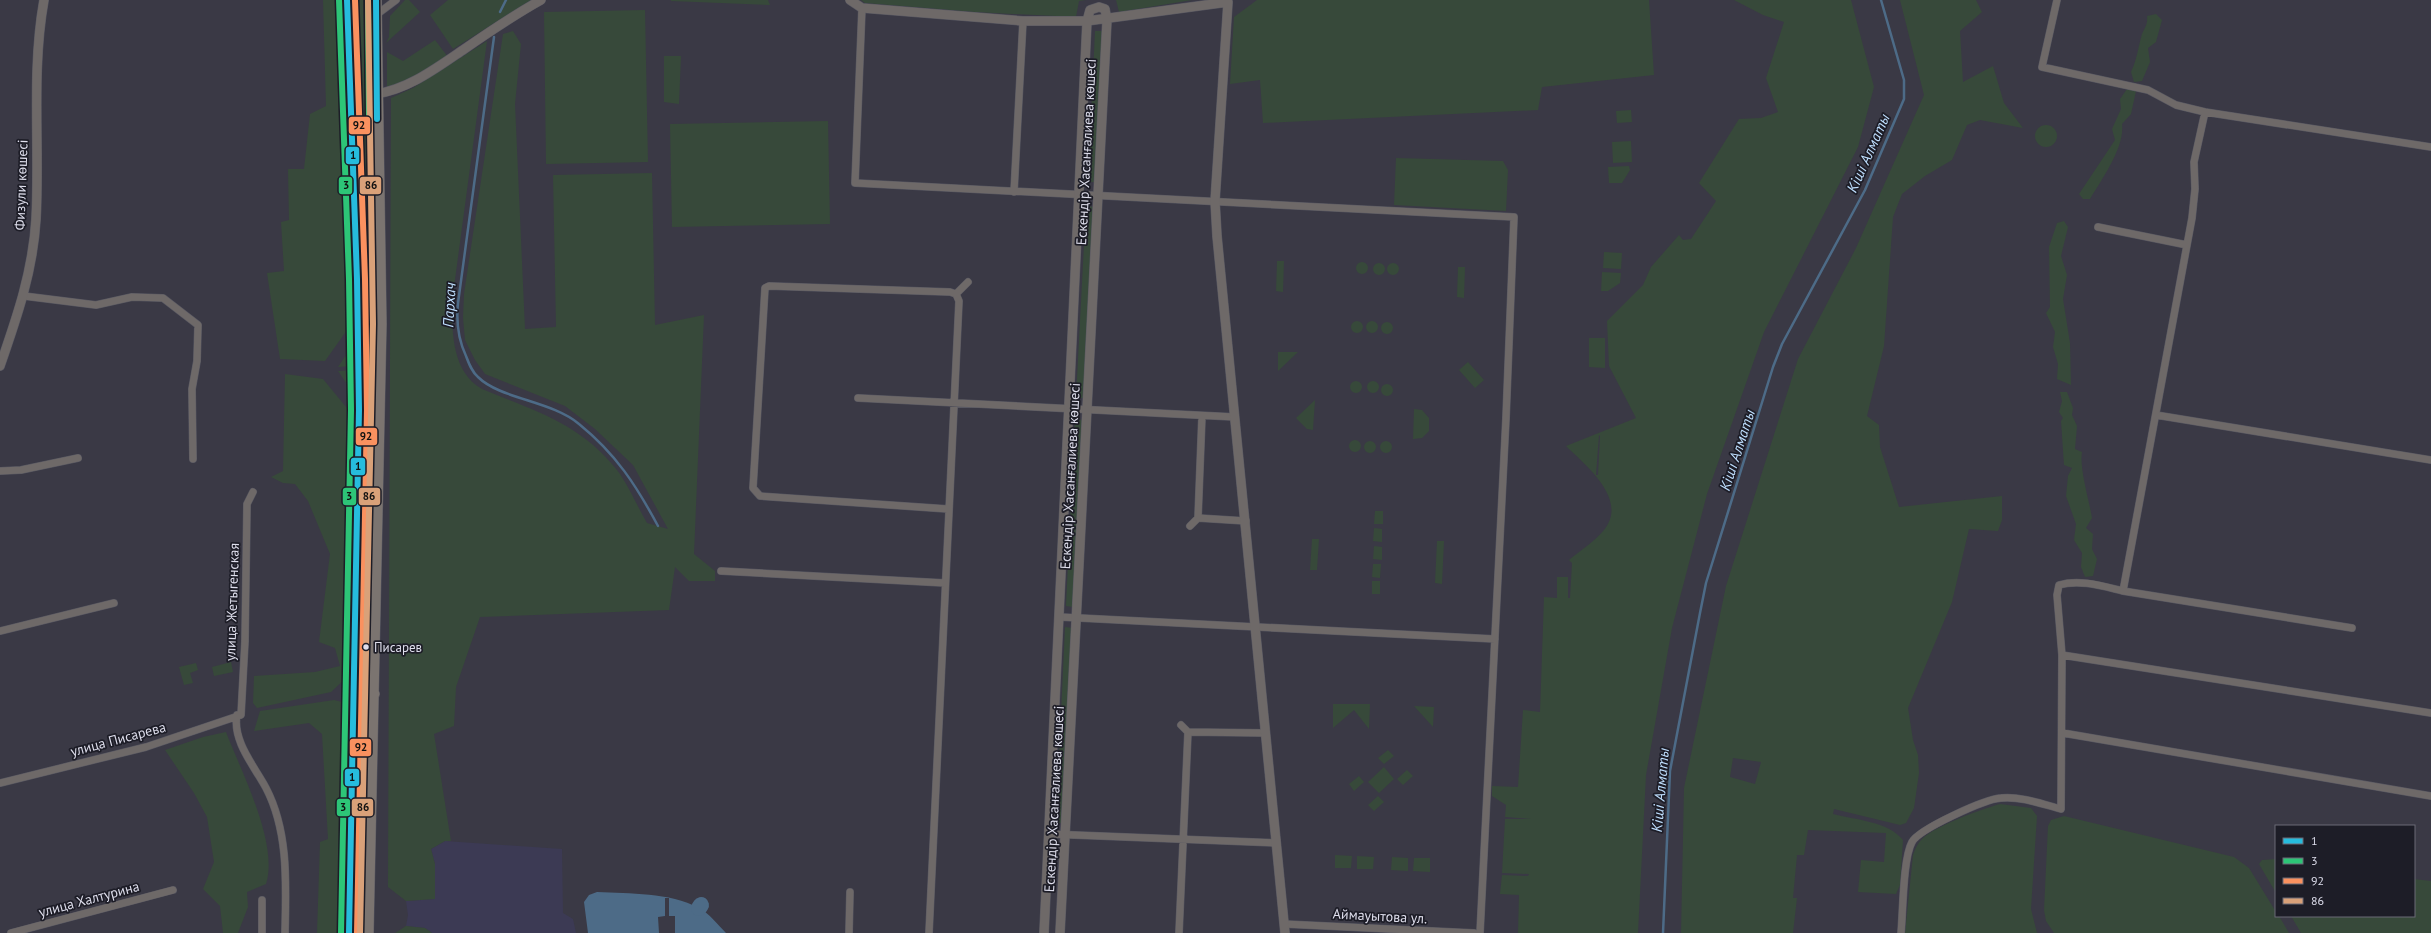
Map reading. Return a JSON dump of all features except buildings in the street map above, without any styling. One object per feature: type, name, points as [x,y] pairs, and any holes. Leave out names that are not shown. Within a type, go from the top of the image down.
[{"type":"main road","points":[[347,0],[359,356],[349,933]]},
{"type":"main road","points":[[368,933],[381,324],[376,94],[376,0]]},
{"type":"main road","points":[[353,693],[374,694]]},
{"type":"street","name":"Физули көшесі","points":[[0,366],[24,296],[36,220],[38,33],[44,0]]},
{"type":"street","points":[[376,15],[396,0]]},
{"type":"street","points":[[376,94],[404,86],[423,76],[517,14],[541,0]]},
{"type":"street","points":[[850,0],[862,8],[1023,21],[1107,20],[1231,1],[1215,201],[1284,929]]},
{"type":"street","points":[[2058,0],[2042,66],[2148,90],[2176,105],[2205,112],[2431,147]]},
{"type":"street","points":[[1087,21],[1090,10],[1099,7],[1105,9],[1107,20]]},
{"type":"street","points":[[862,8],[855,183],[1514,217],[1480,933]]},
{"type":"street","name":"Ескендір Хасанғалиева көшесі","points":[[1060,933],[1107,20]]},
{"type":"street","points":[[1014,192],[1023,21]]},
{"type":"street","name":"Ескендір Хасанғалиева көшесі","points":[[1044,933],[1087,21]]},
{"type":"street","points":[[2123,591],[2187,245],[2195,189],[2194,162],[2205,112]]},
{"type":"street","points":[[2098,226],[2187,245]]},
{"type":"street","points":[[956,294],[968,282]]},
{"type":"street","points":[[929,933],[953,402],[959,301],[956,294],[950,292],[769,286],[765,288],[753,488],[760,496],[948,509]]},
{"type":"street","points":[[24,296],[96,305],[132,297],[163,298],[198,325],[197,361],[192,390],[193,459]]},
{"type":"street","points":[[858,398],[1070,407],[1235,417]]},
{"type":"street","points":[[2156,415],[2431,460]]},
{"type":"street","points":[[1190,526],[1198,518],[1202,416]]},
{"type":"street","points":[[0,470],[21,470],[78,458]]},
{"type":"street","name":"улица Жетыгенская","points":[[252,492],[247,504],[245,641],[238,735],[272,802],[282,839],[286,880],[284,933]]},
{"type":"street","points":[[1198,518],[1246,521]]},
{"type":"street","points":[[721,571],[945,583]]},
{"type":"street","points":[[1901,933],[1908,853],[1917,836],[1963,811],[2001,798],[2017,798],[2061,808],[2063,733],[2062,655],[2057,596],[2059,585],[2068,583],[2091,584],[2123,591],[2352,628]]},
{"type":"street","points":[[0,631],[114,603]]},
{"type":"street","points":[[1060,617],[1495,639]]},
{"type":"street","points":[[2062,655],[2431,713]]},
{"type":"street","name":"улица Писарева","points":[[0,783],[146,747],[239,715]]},
{"type":"street","points":[[1179,933],[1188,732],[1181,724]]},
{"type":"street","points":[[1188,732],[1266,733]]},
{"type":"street","points":[[2063,733],[2431,796]]},
{"type":"street","points":[[1049,834],[1183,838],[1276,843]]},
{"type":"street","name":"улица Халтурина","points":[[11,933],[173,890]]},
{"type":"street","points":[[849,933],[850,892]]},
{"type":"street","points":[[262,900],[262,933]]},
{"type":"street","name":"Аймауытова ул.","points":[[1284,929],[1474,933]]},
{"type":"shaded area","points":[[445,841],[562,849],[563,913],[573,919],[576,933],[432,933],[425,928],[406,926],[408,915],[406,901],[435,899],[435,864],[431,849]]},
{"type":"green space","points":[[323,0],[342,0],[350,326],[325,361],[280,359],[267,273],[284,271],[281,222],[289,220],[288,169],[304,169],[310,114],[326,106]]},
{"type":"green space","points":[[351,0],[369,0],[372,410],[369,688],[359,687]]},
{"type":"green space","points":[[405,0],[409,0],[420,12],[386,43],[389,37],[390,16]]},
{"type":"green space","points":[[448,0],[531,0],[453,49],[430,15]]},
{"type":"green space","points":[[768,0],[770,5],[671,1]]},
{"type":"green space","points":[[861,0],[1086,0],[1079,1],[1076,17],[975,12],[865,3]]},
{"type":"green space","points":[[1116,0],[1192,0],[1119,12]]},
{"type":"green space","points":[[1257,0],[1649,0],[1654,75],[1542,87],[1538,110],[1263,123],[1260,80],[1230,84],[1234,17]]},
{"type":"green space","points":[[1734,0],[1851,0],[1874,87],[1858,147],[1764,332],[1707,494],[1672,628],[1646,775],[1638,933],[1518,933],[1519,895],[1500,894],[1502,875],[1528,876],[1529,874],[1502,873],[1505,819],[1532,819],[1505,817],[1506,805],[1492,796],[1492,786],[1518,787],[1523,710],[1540,712],[1544,597],[1557,598],[1557,577],[1568,577],[1568,598],[1570,598],[1572,563],[1569,560],[1592,542],[1604,530],[1610,518],[1611,506],[1608,495],[1602,484],[1566,446],[1636,418],[1609,366],[1607,321],[1643,285],[1651,267],[1679,235],[1683,240],[1691,239],[1716,201],[1699,183],[1739,119],[1761,118],[1778,112],[1766,78],[1784,22],[1763,15]],"holes":[[[1599,435],[1598,475],[1596,475]]]},
{"type":"green space","points":[[1900,0],[1976,0],[1982,12],[1960,31],[1963,82],[1993,66],[2004,103],[2023,128],[1980,120],[1967,125],[1952,160],[1925,176],[1902,194],[1893,217],[1884,346],[1867,416],[1879,425],[1880,447],[1899,507],[2002,496],[2002,520],[1998,531],[1969,529],[1952,602],[1908,708],[1913,740],[1918,755],[1919,773],[1914,808],[1906,823],[1900,825],[1834,809],[1833,814],[1880,825],[1897,834],[1903,840],[1900,885],[1896,894],[1858,892],[1861,860],[1884,862],[1886,833],[1808,830],[1804,855],[1797,855],[1793,898],[1797,898],[1793,933],[1681,933],[1684,788],[1726,586],[1798,359],[1856,248],[1924,95]],"holes":[[[1733,758],[1761,762],[1755,784],[1730,777]]]},
{"type":"green space","points":[[645,10],[648,162],[546,164],[544,12]]},
{"type":"green space","points":[[2156,14],[2162,20],[2156,42],[2148,48],[2150,62],[2142,81],[2134,82],[2131,72],[2142,34],[2147,23],[2147,16]]},
{"type":"green space","points":[[513,31],[521,44],[515,104],[525,329],[556,327],[553,175],[652,173],[655,325],[704,315],[694,554],[715,571],[715,581],[689,581],[675,567],[669,610],[480,617],[456,687],[454,726],[434,734],[451,841],[445,841],[431,849],[435,864],[435,899],[406,901],[388,887],[391,98],[413,88],[487,41],[452,302],[452,326],[459,362],[472,382],[482,389],[556,420],[588,441],[603,454],[617,470],[647,523],[668,529],[633,465],[595,429],[565,406],[485,374],[475,360],[465,340],[463,318],[464,294],[503,34]]},
{"type":"green space","points":[[1095,31],[1103,31],[1095,182],[1088,182]]},
{"type":"green space","points":[[435,40],[448,57],[422,74],[387,88],[387,52],[403,61]]},
{"type":"green space","points":[[664,56],[681,56],[679,104],[664,102]]},
{"type":"green space","points":[[2127,89],[2136,91],[2131,114],[2122,124],[2120,143],[2112,163],[2090,199],[2083,199],[2079,194],[2115,140],[2112,129],[2121,109],[2120,99]]},
{"type":"green space","points":[[1631,110],[1632,122],[1617,123],[1616,111]]},
{"type":"green space","points":[[828,121],[830,224],[672,227],[670,124]]},
{"type":"green space","points":[[2046,125],[2054,128],[2057,136],[2054,144],[2046,147],[2038,144],[2035,136],[2038,128]]},
{"type":"green space","points":[[1631,141],[1632,162],[1613,163],[1612,142]]},
{"type":"green space","points":[[1396,158],[1503,161],[1508,170],[1506,211],[1394,205]]},
{"type":"green space","points":[[1629,166],[1630,170],[1622,183],[1609,183],[1608,167]]},
{"type":"green space","points":[[1086,206],[1094,207],[1084,398],[1076,398]]},
{"type":"green space","points":[[2064,221],[2068,227],[2061,256],[2067,275],[2063,299],[2070,343],[2071,385],[2057,379],[2058,364],[2053,347],[2055,332],[2046,313],[2050,307],[2049,247],[2057,223]]},
{"type":"green space","points":[[1604,252],[1622,253],[1621,269],[1603,268]]},
{"type":"green space","points":[[1277,261],[1284,261],[1283,292],[1276,291]]},
{"type":"green space","points":[[1362,262],[1366,264],[1368,268],[1366,272],[1362,274],[1358,272],[1356,268],[1358,264]]},
{"type":"green space","points":[[1379,263],[1383,265],[1385,269],[1383,273],[1379,275],[1375,273],[1373,269],[1375,265]]},
{"type":"green space","points":[[1393,263],[1397,265],[1399,269],[1397,273],[1393,275],[1389,273],[1387,269],[1389,265]]},
{"type":"green space","points":[[1458,267],[1465,267],[1464,298],[1457,297]]},
{"type":"green space","points":[[1602,272],[1621,273],[1620,283],[1608,291],[1601,291]]},
{"type":"green space","points":[[1357,321],[1361,323],[1363,327],[1361,331],[1357,333],[1353,331],[1351,327],[1353,323]]},
{"type":"green space","points":[[1372,321],[1376,323],[1378,327],[1376,331],[1372,333],[1368,331],[1366,327],[1368,323]]},
{"type":"green space","points":[[1387,322],[1391,324],[1393,328],[1391,332],[1387,334],[1383,332],[1381,328],[1383,324]]},
{"type":"green space","points":[[1589,338],[1605,338],[1605,368],[1589,367]]},
{"type":"green space","points":[[354,343],[354,366],[338,367]]},
{"type":"green space","points":[[1278,352],[1298,352],[1278,371]]},
{"type":"green space","points":[[1468,362],[1484,380],[1475,388],[1459,370]]},
{"type":"green space","points":[[356,370],[355,396],[338,371]]},
{"type":"green space","points":[[285,374],[323,379],[351,413],[347,677],[331,692],[257,708],[253,703],[254,676],[315,672],[340,666],[335,648],[319,642],[330,554],[308,501],[295,484],[283,483],[271,477],[283,471]]},
{"type":"green space","points":[[1356,381],[1360,383],[1362,387],[1360,391],[1356,393],[1352,391],[1350,387],[1352,383]]},
{"type":"green space","points":[[1373,381],[1377,383],[1379,387],[1377,391],[1373,393],[1369,391],[1367,387],[1369,383]]},
{"type":"green space","points":[[1387,384],[1391,386],[1393,390],[1391,394],[1387,396],[1383,394],[1381,390],[1383,386]]},
{"type":"green space","points":[[2060,392],[2067,392],[2073,408],[2072,415],[2077,426],[2075,449],[2082,452],[2081,458],[2083,475],[2092,518],[2086,528],[2093,534],[2092,549],[2097,559],[2093,576],[2085,577],[2081,567],[2082,553],[2074,540],[2076,524],[2066,496],[2068,476],[2072,468],[2064,465],[2061,421],[2063,418],[2059,412],[2062,401]]},
{"type":"green space","points":[[1315,400],[1313,430],[1307,429],[1296,418]]},
{"type":"green space","points":[[1414,409],[1422,410],[1429,418],[1429,431],[1422,438],[1413,439]]},
{"type":"green space","points":[[1075,419],[1083,420],[1073,607],[1066,606]]},
{"type":"green space","points":[[1355,440],[1359,442],[1361,446],[1359,450],[1355,452],[1351,450],[1349,446],[1351,442]]},
{"type":"green space","points":[[1370,441],[1374,443],[1376,447],[1374,451],[1370,453],[1366,451],[1364,447],[1366,443]]},
{"type":"green space","points":[[1386,441],[1390,443],[1392,447],[1390,451],[1386,453],[1382,451],[1380,447],[1382,443]]},
{"type":"green space","points":[[1375,511],[1383,511],[1383,524],[1374,524]]},
{"type":"green space","points":[[1374,528],[1382,529],[1382,542],[1373,541]]},
{"type":"green space","points":[[1312,539],[1319,539],[1317,570],[1310,570]]},
{"type":"green space","points":[[1437,541],[1444,541],[1442,584],[1435,583]]},
{"type":"green space","points":[[1374,546],[1382,547],[1382,560],[1373,559]]},
{"type":"green space","points":[[1373,564],[1381,564],[1380,578],[1372,577]]},
{"type":"green space","points":[[1372,581],[1380,581],[1380,594],[1372,594]]},
{"type":"green space","points":[[1065,627],[1073,628],[1064,823],[1056,823]]},
{"type":"green space","points":[[231,662],[233,672],[214,676],[212,667]]},
{"type":"green space","points":[[196,663],[198,670],[190,673],[193,683],[184,685],[179,667]]},
{"type":"green space","points":[[334,700],[346,703],[343,933],[317,933],[320,842],[328,839],[322,734],[309,723],[254,731],[260,711]]},
{"type":"green space","points":[[359,704],[368,705],[362,933],[353,933]]},
{"type":"green space","points":[[1333,704],[1370,704],[1369,729],[1354,710],[1333,728]]},
{"type":"green space","points":[[1414,706],[1434,707],[1433,727]]},
{"type":"green space","points":[[226,732],[249,787],[263,829],[269,868],[266,884],[247,892],[248,907],[238,933],[223,933],[220,906],[203,889],[214,862],[207,817],[194,793],[165,750],[203,737]]},
{"type":"green space","points":[[1388,750],[1394,756],[1384,764],[1378,758]]},
{"type":"green space","points":[[1384,767],[1394,779],[1379,793],[1368,782]]},
{"type":"green space","points":[[1407,770],[1413,776],[1403,785],[1397,779]]},
{"type":"green space","points":[[1359,776],[1364,782],[1354,791],[1349,784]]},
{"type":"green space","points":[[1378,796],[1384,802],[1374,811],[1368,805]]},
{"type":"green space","points":[[2000,804],[2031,808],[2037,816],[2031,909],[2037,933],[1905,933],[1913,855],[1919,842],[1928,834],[1937,829],[1971,814]]},
{"type":"green space","points":[[2064,816],[2234,857],[2249,868],[2275,910],[2275,917],[2280,917],[2289,933],[2054,933],[2046,921],[2044,910],[2048,826],[2051,820]]},
{"type":"green space","points":[[1335,855],[1352,856],[1351,868],[1335,868]]},
{"type":"green space","points":[[1357,856],[1374,857],[1373,869],[1357,869]]},
{"type":"green space","points":[[1392,857],[1408,858],[1408,871],[1391,870]]},
{"type":"green space","points":[[1414,858],[1430,858],[1430,872],[1413,871]]},
{"type":"green space","points":[[2275,859],[2275,891],[2259,864],[2262,860]]},
{"type":"green space","points":[[2415,879],[2431,881],[2431,933],[2301,933],[2292,917],[2415,917]]},
{"type":"green space","points":[[406,926],[425,928],[432,933],[395,933]]},
{"type":"water","points":[[597,892],[662,896],[675,899],[699,908],[713,919],[726,933],[588,933],[584,902],[589,895]]},
{"type":"pier","points":[[665,898],[669,898],[669,916],[675,916],[675,933],[659,933],[658,917],[665,916]]},
{"type":"waterway","name":"Пархач","points":[[500,12],[506,0]]},
{"type":"waterway","name":"Кіші Алматы","points":[[1663,933],[1670,771],[1706,583],[1773,367],[1782,344],[1865,190],[1904,99],[1904,80],[1881,0]]},
{"type":"waterway","name":"Пархач","points":[[494,37],[458,303],[457,317],[461,343],[468,362],[478,377],[499,390],[568,416],[592,435],[624,471],[642,497],[658,526]]},
{"type":"transit line","name":"3","points":[[339,0],[349,279],[351,410],[341,933]]},
{"type":"transit line","name":"1","points":[[347,0],[357,279],[359,410],[349,933]]},
{"type":"transit line","name":"92","points":[[355,0],[365,279],[367,410],[357,933]]},
{"type":"transit line","name":"3","points":[[368,0],[369,119]]},
{"type":"transit line","name":"86","points":[[360,933],[373,324],[368,0]]},
{"type":"transit line","name":"1","points":[[376,0],[377,119]]},
{"type":"place","name":"Писарев","points":[[366,647]]}]
